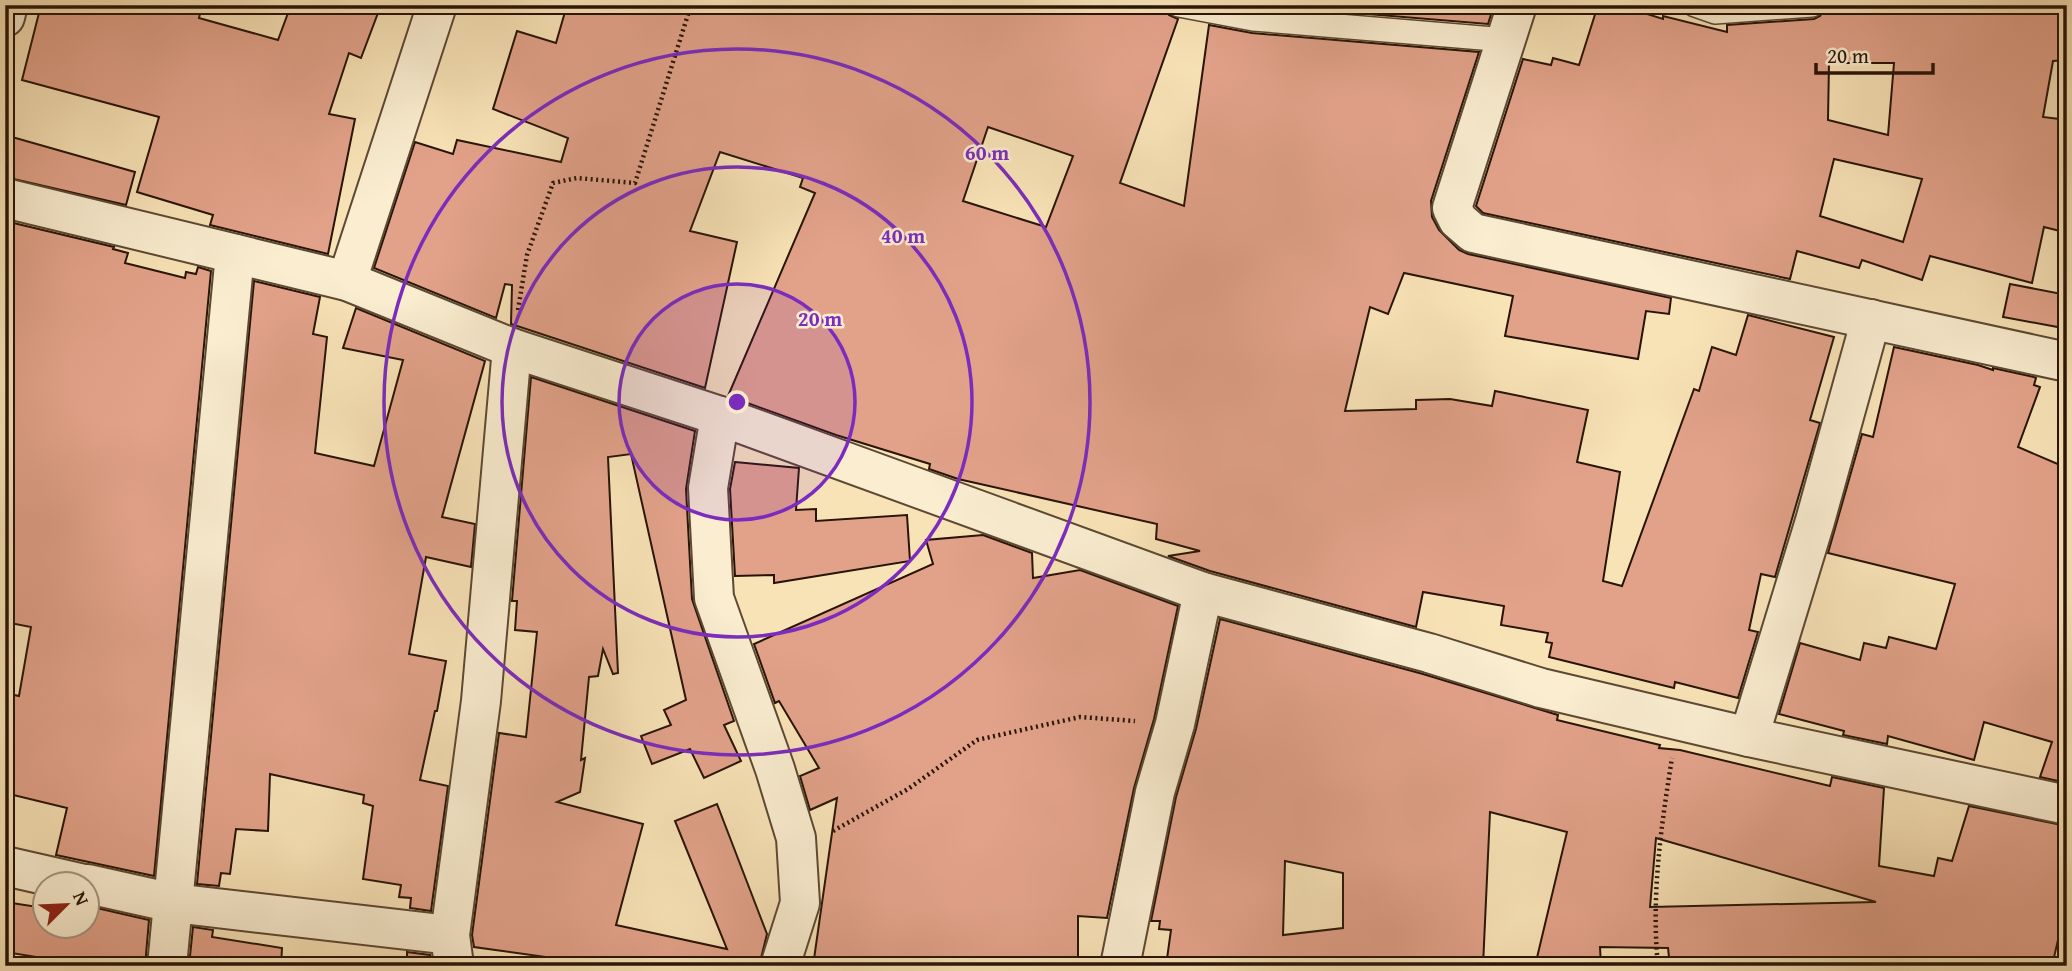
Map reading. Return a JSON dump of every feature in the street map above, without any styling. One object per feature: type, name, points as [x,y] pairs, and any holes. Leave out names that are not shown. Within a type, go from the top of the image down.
[{"type":"street","points":[[5,17],[8,5]]},
{"type":"street","points":[[347,281],[437,5]]},
{"type":"street","points":[[1511,23],[1452,208],[1458,220],[1473,233],[2067,362]]},
{"type":"street","points":[[5,198],[347,281],[512,348],[720,416],[1203,592],[1429,653],[1541,688],[1749,737],[2067,805]]},
{"type":"street","points":[[167,966],[235,254]]},
{"type":"street","points":[[1749,737],[1815,521],[1871,319]]},
{"type":"street","points":[[102,887],[173,903],[452,950],[481,701],[512,348]]},
{"type":"street","points":[[720,416],[708,488],[714,598],[775,769],[796,838],[800,903],[780,966]]},
{"type":"street","points":[[1120,966],[1155,792],[1175,724],[1203,592]]},
{"type":"street","points":[[5,866],[32,872]]},
{"type":"lane","points":[[1178,5],[1253,19],[1511,23]]},
{"type":"lane","points":[[1695,5],[1715,12],[1812,5]]},
{"type":"path","points":[[512,348],[527,255],[553,183],[576,178],[635,183],[691,5]]},
{"type":"path","points":[[796,838],[822,838],[908,789],[977,740],[1080,717],[1175,724]]},
{"type":"path","points":[[1658,966],[1654,929],[1660,834],[1677,720]]},
{"type":"building","points":[[41,5],[202,5],[199,18],[278,40],[291,5],[381,5],[361,58],[349,53],[329,114],[355,119],[328,254],[210,225],[213,215],[137,192],[159,117],[22,80]]},
{"type":"building","points":[[567,5],[1165,5],[1169,15],[1178,19],[1120,183],[1184,206],[1209,25],[1252,33],[1479,52],[1431,201],[1432,217],[1439,230],[1459,250],[1468,254],[1671,298],[1669,314],[1646,311],[1638,359],[1505,336],[1513,296],[1404,273],[1388,314],[1370,307],[1345,411],[1416,409],[1416,400],[1450,399],[1492,406],[1495,391],[1588,410],[1577,462],[1620,472],[1603,581],[1622,586],[1694,389],[1699,391],[1712,347],[1736,355],[1748,315],[1834,337],[1810,420],[1820,423],[1775,577],[1761,574],[1749,630],[1758,632],[1738,698],[1675,682],[1674,688],[1549,657],[1552,643],[1546,642],[1548,633],[1501,625],[1504,606],[1423,592],[1416,627],[1210,571],[1168,556],[1200,551],[1156,539],[1157,524],[958,479],[929,469],[930,464],[836,435],[728,396],[815,193],[800,187],[803,178],[720,152],[690,231],[737,242],[705,388],[511,324],[512,285],[505,284],[496,318],[374,268],[415,142],[453,154],[457,140],[561,162],[568,138],[493,109],[517,31],[556,43]],"holes":[[[988,127],[1073,156],[1046,227],[963,201]]]},
{"type":"building","points":[[1257,5],[1494,5],[1488,24]]},
{"type":"building","points":[[1598,5],[1618,5],[1663,19],[1663,16],[1727,32],[1727,25],[1814,19],[1820,16],[1826,5],[1877,5],[1877,9],[1964,8],[1964,5],[2065,5],[2067,60],[2053,61],[2043,117],[2067,120],[2067,202],[2060,231],[2044,227],[2032,283],[1930,256],[1922,280],[1862,260],[1859,268],[1797,251],[1790,279],[1483,213],[1476,206],[1523,59],[1551,65],[1553,58],[1579,65]],"holes":[[[1829,63],[1894,63],[1888,135],[1828,120]],[[1834,159],[1922,179],[1903,242],[1820,216]]]},
{"type":"building","points":[[5,135],[135,172],[126,205],[5,177]]},
{"type":"building","points":[[5,221],[114,247],[113,249],[128,253],[125,263],[185,278],[186,272],[196,274],[198,267],[211,271],[154,876],[56,855],[67,808],[5,793],[5,705],[12,707],[14,695],[19,696],[31,627],[5,622],[5,560],[11,528],[5,527]]},
{"type":"building","points":[[254,281],[320,297],[313,334],[327,337],[315,453],[374,466],[403,360],[343,348],[356,308],[485,361],[442,517],[475,524],[471,567],[426,557],[409,654],[446,661],[420,780],[448,786],[431,911],[410,908],[411,898],[399,897],[401,885],[363,879],[373,806],[363,803],[364,795],[270,774],[268,831],[236,829],[230,874],[221,873],[219,886],[197,884]]},
{"type":"building","points":[[2010,284],[2067,295],[2063,328],[2003,317]]},
{"type":"building","points":[[1894,347],[2034,377],[2034,385],[2040,387],[2018,447],[2067,468],[2067,783],[2040,777],[2052,742],[1984,722],[1974,760],[1888,736],[1887,744],[1843,735],[1844,731],[1779,714],[1800,643],[1860,660],[1864,643],[1886,648],[1889,637],[1936,649],[1955,584],[1828,553],[1862,434],[1873,437]]},
{"type":"building","points":[[531,377],[695,431],[686,489],[692,599],[734,721],[724,725],[741,761],[704,778],[690,749],[652,764],[641,736],[671,725],[664,710],[686,700],[631,454],[608,457],[618,673],[613,674],[603,649],[598,676],[589,677],[581,760],[585,758],[580,792],[557,802],[643,824],[616,925],[727,949],[675,821],[717,804],[767,934],[759,966],[544,966],[546,957],[474,947],[472,935],[499,733],[526,737],[537,632],[515,630],[517,601],[512,601]]},
{"type":"building","points":[[735,462],[799,468],[796,510],[816,509],[816,521],[907,515],[910,561],[774,583],[774,575],[735,576],[730,489]]},
{"type":"building","points":[[983,535],[1032,553],[1033,578],[1080,570],[1178,606],[1154,719],[1134,788],[1107,918],[1078,916],[1078,966],[813,966],[837,798],[810,810],[800,776],[819,768],[779,701],[775,703],[754,644],[933,564],[926,540]]},
{"type":"building","points":[[1220,619],[1423,674],[1558,715],[1557,720],[1660,745],[1659,748],[1680,750],[1830,786],[1832,777],[1884,788],[1879,866],[1934,876],[1938,858],[1952,861],[1969,806],[2067,826],[2067,901],[2052,966],[1670,966],[1668,948],[1600,947],[1601,966],[1535,966],[1567,832],[1490,812],[1483,966],[1166,966],[1171,930],[1159,929],[1160,921],[1151,921],[1176,797],[1196,729]],"holes":[[[1656,838],[1876,902],[1650,907]],[[1285,861],[1343,873],[1343,928],[1283,935]]]},
{"type":"building","points":[[5,902],[32,906],[32,940],[102,940],[102,909],[149,920],[145,966],[42,966],[43,958],[5,952]]},
{"type":"building","points":[[193,927],[213,930],[212,937],[282,948],[281,966],[189,966]]},
{"type":"building","points":[[407,952],[430,955],[432,966],[407,966]]}]
